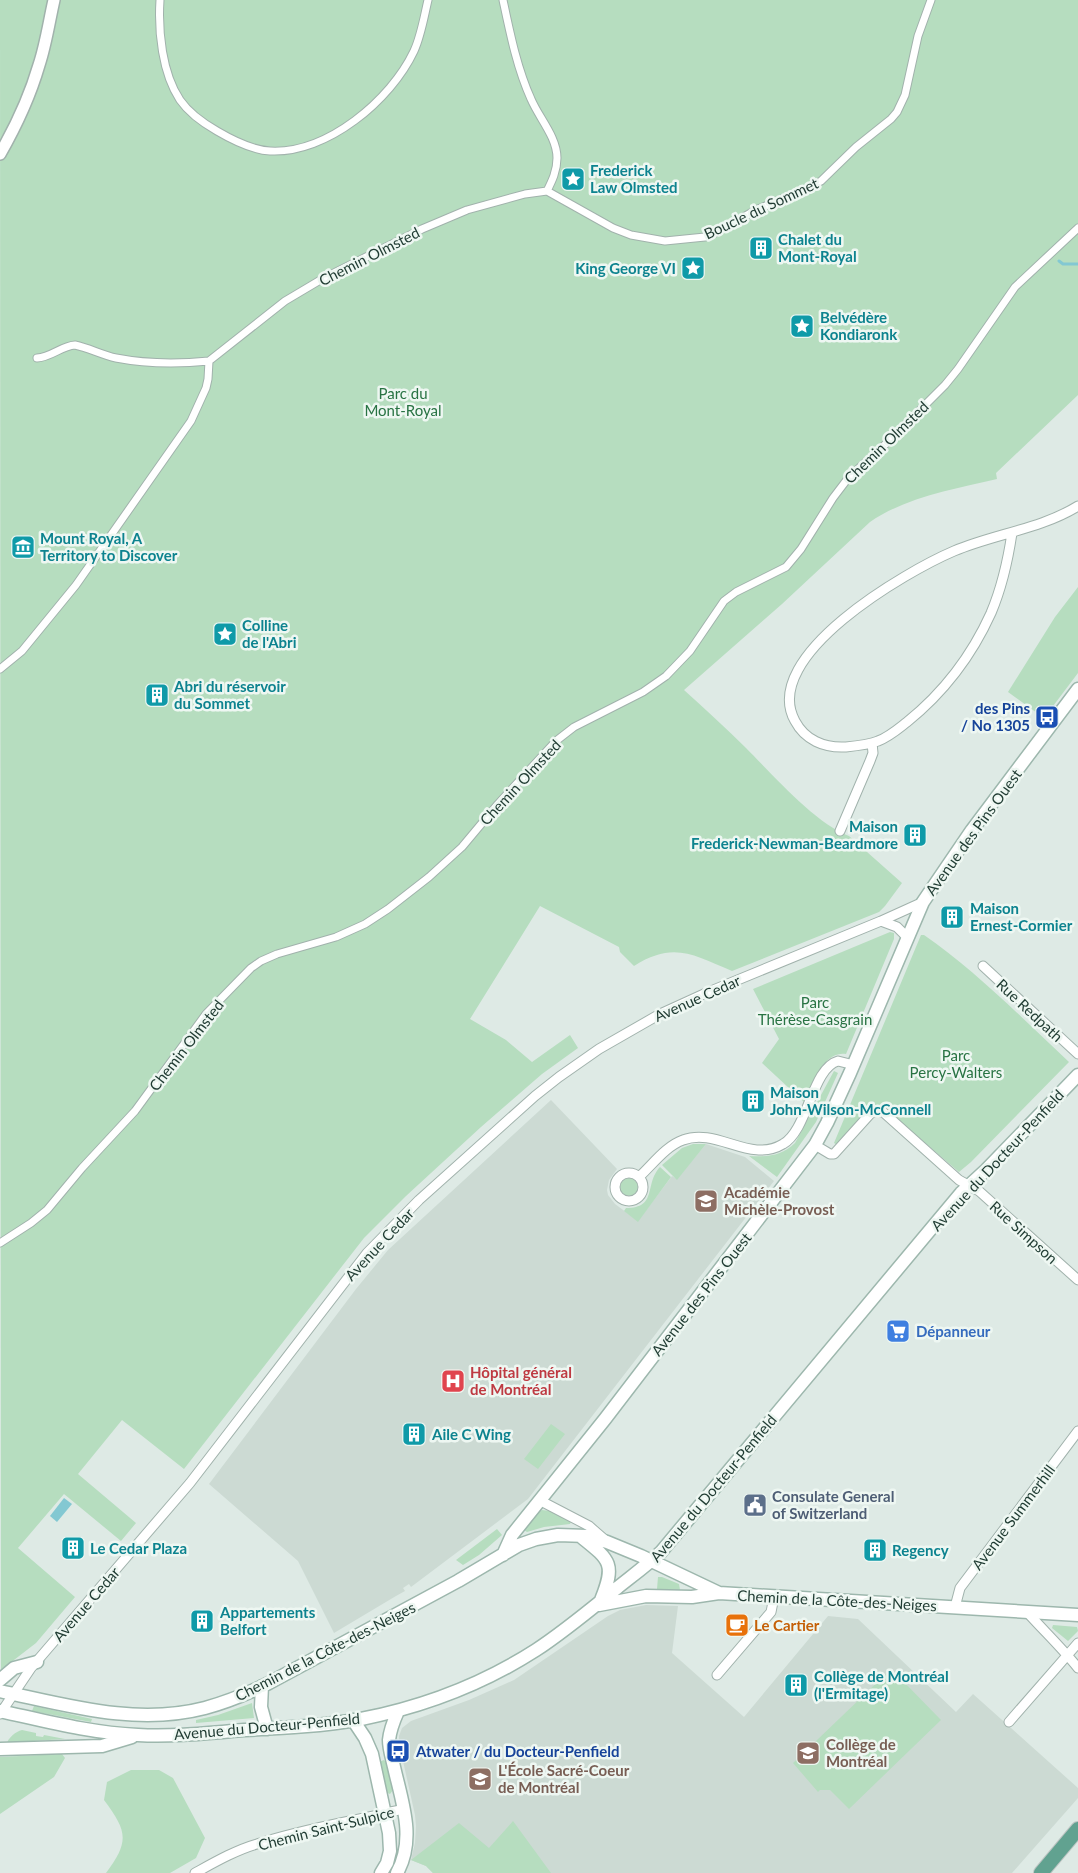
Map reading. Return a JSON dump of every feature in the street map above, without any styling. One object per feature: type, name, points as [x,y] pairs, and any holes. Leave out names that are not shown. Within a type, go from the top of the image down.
[{"type":"main road","name":"Avenue des Pins Ouest","points":[[503,1555],[512,1535],[616,1404],[815,1145],[854,1065],[923,902],[972,830],[1078,689]]},
{"type":"main road","name":"Avenue du Docteur-Penfield","points":[[1,1712],[73,1727],[137,1735],[181,1735],[267,1729],[353,1720],[398,1710],[456,1690],[504,1669],[546,1643],[598,1605],[652,1561],[677,1534],[876,1294],[970,1185],[1078,1075]]},
{"type":"main road","name":"Chemin de la Côte-des-Neiges","points":[[0,1691],[89,1710],[155,1715],[204,1708],[240,1696],[262,1686],[519,1545],[536,1539],[558,1535],[579,1535],[607,1542],[719,1593],[1078,1615]]},
{"type":"main road","points":[[579,1535],[600,1552],[609,1566],[609,1580],[598,1605]]},
{"type":"main road","points":[[598,1605],[651,1596],[692,1598],[719,1593]]},
{"type":"main road","points":[[0,1680],[14,1668],[37,1662]]},
{"type":"main road","points":[[262,1686],[261,1707],[267,1729]]},
{"type":"main road","points":[[397,1873],[407,1845],[406,1826],[389,1742],[398,1710]]},
{"type":"main road","points":[[353,1720],[365,1738],[372,1754],[391,1845],[389,1857],[381,1873]]},
{"type":"main road","points":[[0,1749],[102,1746],[137,1735]]},
{"type":"main road","points":[[1041,1873],[1078,1829]]},
{"type":"street","points":[[0,143],[31,74],[49,0]]},
{"type":"street","points":[[0,154],[17,121],[35,78],[43,53],[54,0]]},
{"type":"street","points":[[160,0],[164,58],[169,77],[180,99],[194,115],[222,134],[254,148],[271,151],[297,148],[317,142],[367,112],[396,80],[414,52],[428,0]]},
{"type":"street","points":[[503,0],[513,46],[531,99],[554,142],[557,157],[556,167],[554,177],[547,191]]},
{"type":"street","name":"Boucle du Sommet","points":[[547,191],[613,228],[632,235],[665,241],[705,237],[756,210],[821,181],[856,147],[897,112],[905,95],[918,36],[931,0]]},
{"type":"street","name":"Chemin Olmsted","points":[[209,360],[285,301],[422,229],[467,210],[525,194],[547,191]]},
{"type":"street","name":"Chemin Olmsted","points":[[0,1243],[47,1210],[82,1168],[135,1111],[206,1014],[251,968],[260,961],[277,954],[336,937],[365,924],[388,909],[429,877],[462,847],[556,741],[574,728],[650,687],[666,676],[690,651],[724,601],[736,592],[786,567],[801,550],[828,505],[849,477],[889,441],[945,385],[1018,283],[1078,228]]},
{"type":"street","points":[[0,669],[28,644],[76,585],[191,421],[206,388],[209,360],[176,363],[142,362],[115,358],[75,345],[69,345],[46,357],[37,358]]},
{"type":"street","points":[[1012,533],[1007,564],[997,597],[982,631],[944,687],[923,708],[888,736],[872,743],[828,746],[815,741],[805,734],[794,719],[789,702],[791,684],[799,667],[825,636],[883,590],[928,563],[953,551],[997,536],[1012,533],[1061,515],[1078,506]]},
{"type":"street","points":[[840,831],[871,759],[872,743]]},
{"type":"street","name":"Avenue Cedar","points":[[1,1712],[37,1662],[190,1482],[368,1253],[420,1200],[535,1096],[559,1076],[599,1049],[660,1014],[881,922],[923,902]]},
{"type":"street","points":[[881,922],[897,927],[907,937]]},
{"type":"street","name":"Rue Redpath","points":[[983,966],[1078,1054]]},
{"type":"street","points":[[640,1176],[671,1146],[686,1139],[708,1137],[750,1150],[768,1149],[782,1145],[796,1130],[828,1067],[838,1061],[854,1065]]},
{"type":"street","name":"Rue Simpson","points":[[815,1145],[834,1154],[872,1113],[881,1111],[959,1180],[979,1191],[1078,1280]]},
{"type":"street","name":"Avenue Summerhill","points":[[955,1607],[960,1588],[1078,1431]]},
{"type":"street","name":"Chemin de la Côte-des-Neiges","points":[[539,1500],[588,1526],[607,1542]]},
{"type":"street","points":[[717,1675],[772,1612],[774,1596]]},
{"type":"street","points":[[1027,1612],[1078,1668]]},
{"type":"street","points":[[1009,1722],[1078,1643]]},
{"type":"street","name":"Chemin Saint-Sulpice","points":[[195,1873],[216,1861],[256,1844],[403,1809]]},
{"type":"shaded area","name":"Hôpital général de Montréal","points":[[551,1100],[617,1169],[609,1180],[608,1195],[615,1204],[638,1221],[672,1176],[677,1179],[706,1144],[745,1157],[774,1181],[528,1499],[411,1587],[409,1584],[403,1588],[405,1591],[334,1633],[298,1561],[209,1484],[356,1289],[388,1250]]},
{"type":"shaded area","name":"Collège de Montréal","points":[[646,1605],[678,1606],[672,1653],[744,1717],[828,1616],[858,1619],[956,1712],[973,1694],[1078,1788],[1078,1798],[1012,1873],[433,1873],[426,1866],[411,1860],[416,1826],[399,1743],[402,1728],[411,1721],[469,1700],[514,1680],[608,1616],[620,1610]]},
{"type":"green space","name":"Parc du Mont-Royal","points":[[0,0],[1078,0],[1078,395],[996,473],[997,479],[948,490],[915,500],[884,513],[870,522],[782,604],[684,690],[731,733],[808,809],[836,830],[849,836],[902,883],[879,912],[732,971],[694,956],[672,952],[648,958],[634,966],[620,952],[619,947],[540,906],[470,1019],[506,1040],[532,1062],[570,1035],[578,1048],[542,1074],[481,1127],[406,1196],[364,1238],[184,1469],[122,1420],[78,1474],[136,1523],[121,1541],[64,1494],[18,1548],[75,1597],[36,1643],[1,1670]]},
{"type":"green space","points":[[1078,587],[1078,673],[1044,718],[1008,692],[1055,617]]},
{"type":"green space","name":"Parc Thérèse-Casgrain","points":[[890,932],[894,933],[894,939],[846,1054],[838,1054],[825,1063],[819,1070],[804,1102],[762,1063],[779,1039],[753,989]]},
{"type":"green space","name":"Parc Percy-Walters","points":[[921,935],[924,935],[943,949],[980,979],[1069,1062],[959,1172],[882,1106],[876,1105],[869,1108],[837,1145],[834,1143]]},
{"type":"green space","points":[[834,1071],[838,1073],[816,1122],[777,1177],[749,1156],[774,1155],[785,1151],[795,1143]]},
{"type":"green space","points":[[693,1144],[706,1144],[677,1180],[662,1165],[682,1148]]},
{"type":"green space","points":[[660,1167],[671,1177],[638,1222],[624,1211],[626,1208],[643,1204],[647,1200],[652,1181]]},
{"type":"green space","points":[[625,1178],[633,1178],[638,1183],[636,1194],[625,1196],[620,1191],[620,1183]]},
{"type":"green space","points":[[551,1424],[565,1434],[538,1469],[524,1459]]},
{"type":"green space","points":[[542,1510],[550,1511],[571,1522],[570,1524],[544,1527],[527,1532],[524,1530],[538,1512]]},
{"type":"green space","points":[[497,1529],[502,1535],[479,1555],[463,1565],[456,1560]]},
{"type":"green space","points":[[658,1577],[679,1584],[680,1590],[657,1589]]},
{"type":"green space","points":[[1053,1625],[1077,1627],[1078,1631],[1068,1641],[1052,1628]]},
{"type":"green space","points":[[888,1672],[901,1679],[941,1720],[849,1809],[830,1790],[820,1790],[818,1792],[793,1763]]},
{"type":"green space","points":[[252,1703],[254,1718],[196,1723],[196,1720],[218,1715]]},
{"type":"green space","points":[[34,1706],[92,1719],[91,1722],[32,1711]]},
{"type":"green space","points":[[22,1730],[36,1733],[36,1736],[43,1737],[44,1735],[65,1739],[7,1744],[12,1736]]},
{"type":"green space","points":[[62,1754],[65,1758],[54,1777],[0,1814],[0,1757]]},
{"type":"green space","points":[[384,1760],[387,1764],[393,1790],[390,1794],[385,1792],[379,1762]]},
{"type":"green space","points":[[131,1770],[159,1770],[173,1778],[205,1838],[196,1858],[170,1873],[106,1873],[119,1852],[123,1836],[117,1820],[104,1800],[107,1782]]},
{"type":"green space","points":[[513,1821],[551,1873],[433,1873],[426,1866],[411,1860],[459,1823],[489,1848]]},
{"type":"water","points":[[64,1498],[72,1504],[57,1522],[50,1516]]},
{"type":"waterway","points":[[1059,261],[1063,264],[1078,264]]},
{"type":"place","name":"Frederick Law Olmsted","points":[[573,179]]},
{"type":"place","name":"Chalet du Mont-Royal","points":[[761,248]]},
{"type":"place","name":"King George VI","points":[[693,268]]},
{"type":"place","name":"Belvédère Kondiaronk","points":[[802,326]]},
{"type":"place","name":"Mount Royal, A Territory to Discover","points":[[23,547]]},
{"type":"place","name":"Colline de l'Abri","points":[[225,634]]},
{"type":"place","name":"Abri du réservoir du Sommet","points":[[157,695]]},
{"type":"place","name":"des Pins / No 1305","points":[[1047,717]]},
{"type":"place","name":"Maison Frederick-Newman-Beardmore","points":[[915,835]]},
{"type":"place","name":"Maison Ernest-Cormier","points":[[952,917]]},
{"type":"place","name":"Maison John-Wilson-McConnell","points":[[753,1101]]},
{"type":"place","name":"Académie Michèle-Provost","points":[[706,1201]]},
{"type":"place","name":"Dépanneur","points":[[898,1331]]},
{"type":"place","name":"Hôpital général de Montréal","points":[[453,1381]]},
{"type":"place","name":"Aile C Wing","points":[[414,1434]]},
{"type":"place","name":"Consulate General of Switzerland","points":[[755,1505]]},
{"type":"place","name":"Le Cedar Plaza","points":[[73,1548]]},
{"type":"place","name":"Regency","points":[[875,1550]]},
{"type":"place","name":"Appartements Belfort","points":[[202,1621]]},
{"type":"place","name":"Le Cartier","points":[[737,1625]]},
{"type":"place","name":"Collège de Montréal (l'Ermitage)","points":[[796,1685]]},
{"type":"place","name":"Atwater / du Docteur-Penfield","points":[[398,1751]]},
{"type":"place","name":"Collège de Montréal","points":[[808,1753]]},
{"type":"place","name":"L'École Sacré-Coeur de Montréal","points":[[480,1779]]}]
